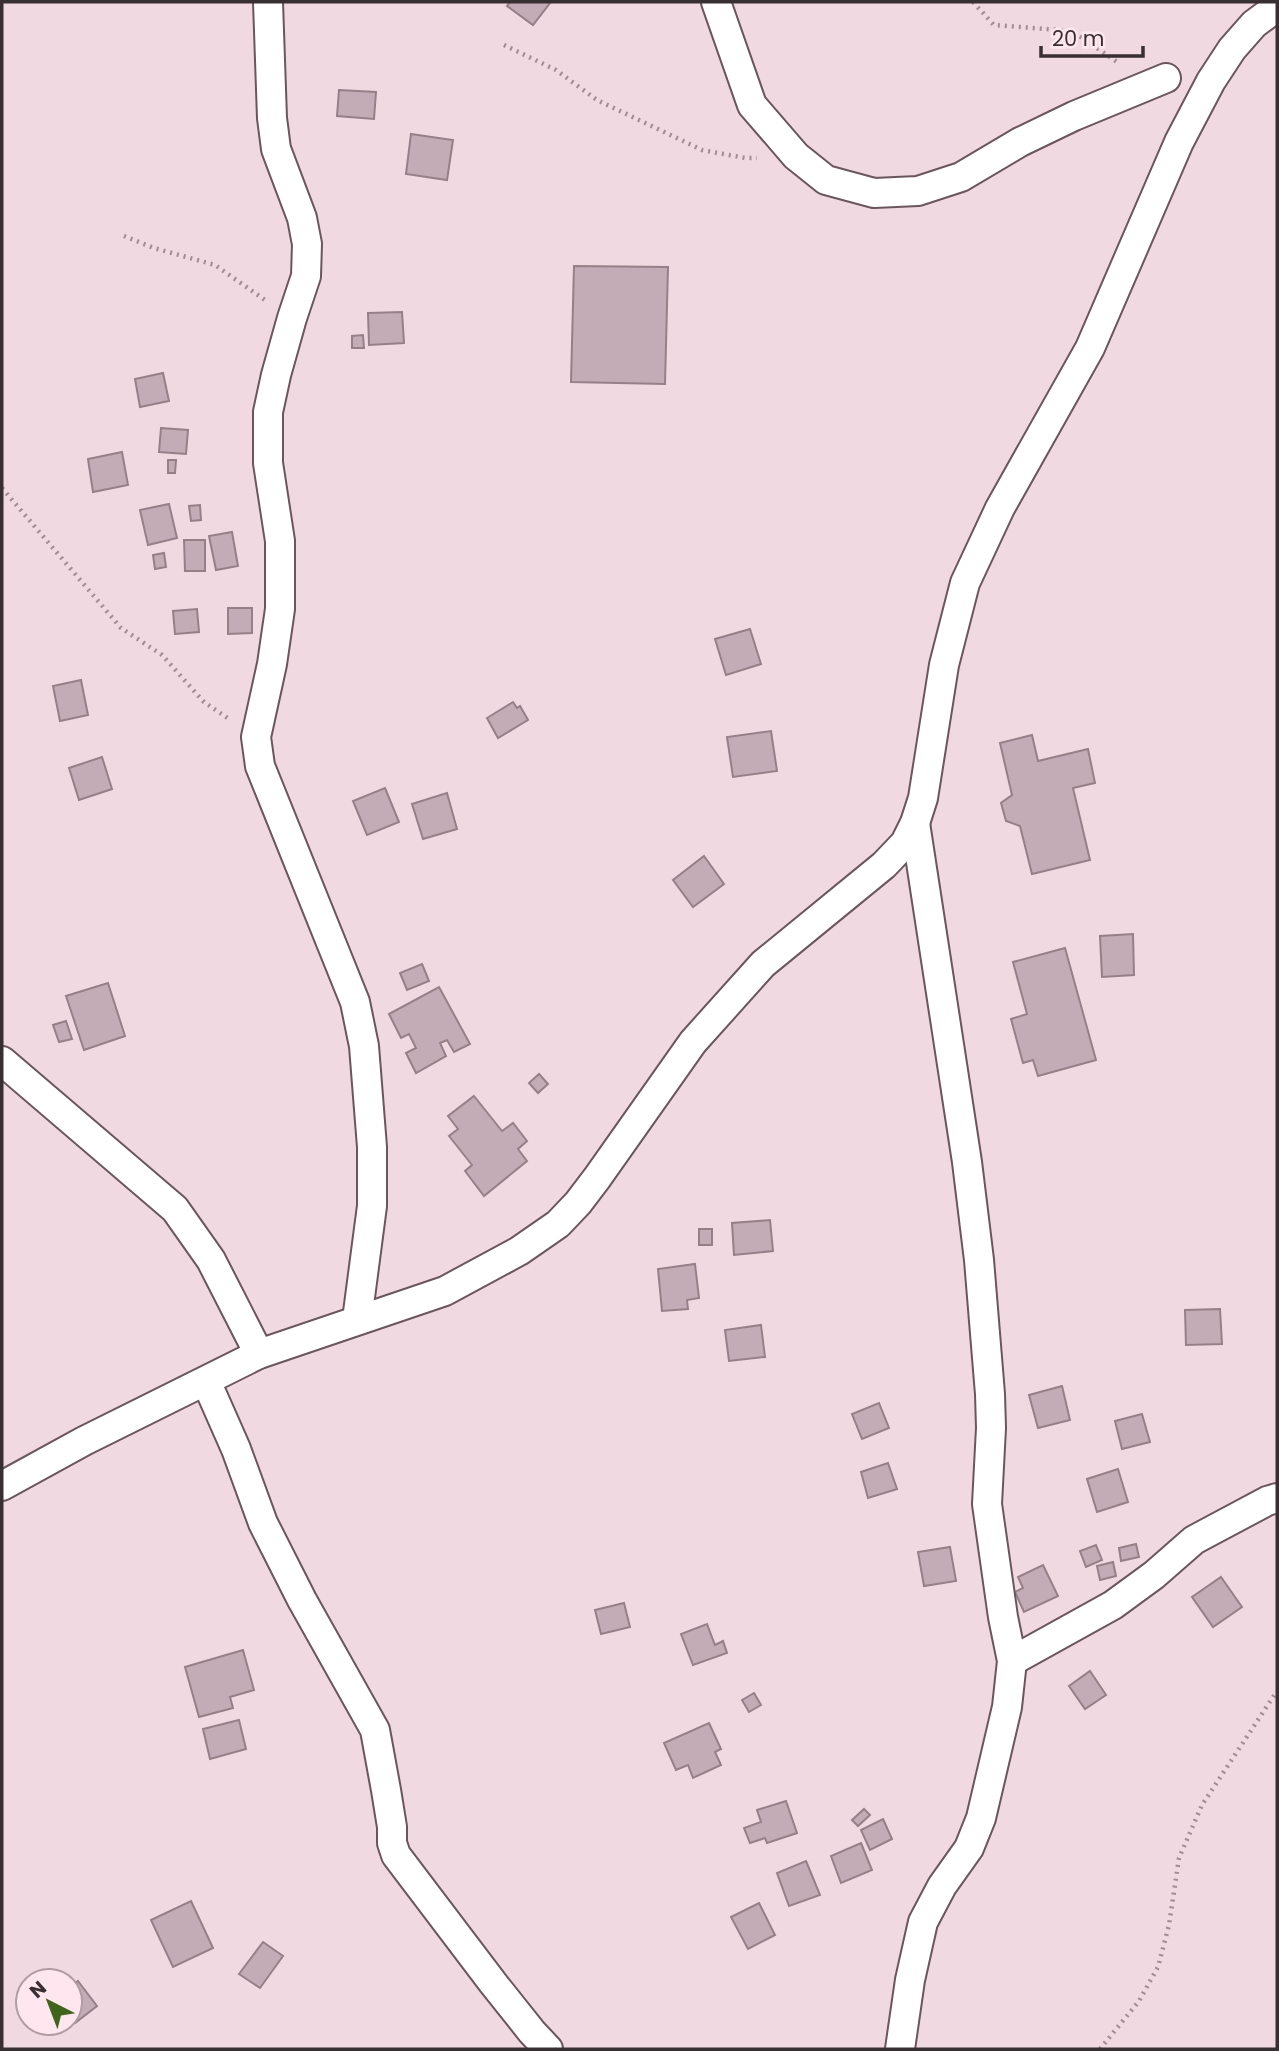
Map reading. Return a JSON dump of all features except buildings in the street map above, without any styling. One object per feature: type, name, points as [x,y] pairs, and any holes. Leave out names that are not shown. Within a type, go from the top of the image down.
[{"type":"street","points":[[268,2],[272,118],[276,149],[302,218],[307,244],[306,276],[275,375],[268,412],[268,463],[280,541],[280,608],[272,664],[256,737],[260,766],[355,1002],[364,1046],[372,1147],[372,1206],[357,1320]]},
{"type":"street","points":[[716,2],[752,105],[796,156],[826,180],[874,194],[918,191],[961,177],[1074,116],[1166,78]]},
{"type":"street","points":[[2,1486],[84,1441],[259,1354],[445,1291],[519,1251],[558,1224],[584,1195],[693,1042],[763,964],[884,866],[905,843],[923,798],[944,665],[965,583],[1000,508],[1090,348],[1179,142],[1211,81],[1246,32],[1277,7]]},
{"type":"street","points":[[900,2049],[910,1980],[923,1922],[942,1886],[969,1848],[981,1818],[1007,1707],[1012,1661],[987,1504],[990,1394],[979,1259],[967,1162],[915,823]]},
{"type":"street","points":[[2,1062],[175,1209],[211,1260],[259,1354]]},
{"type":"street","points":[[206,1381],[236,1449],[263,1523],[302,1600],[375,1730],[396,1855],[493,1983],[548,2049]]},
{"type":"street","points":[[1012,1661],[1136,1590],[1194,1540],[1277,1498]]},
{"type":"path","points":[[973,2],[994,25],[1072,31],[1133,72],[1166,78]]},
{"type":"path","points":[[504,45],[556,69],[597,100],[702,150],[745,158],[796,156]]},
{"type":"path","points":[[124,236],[154,248],[215,265],[292,318]]},
{"type":"path","points":[[2,488],[121,628],[162,655],[204,702],[256,737]]},
{"type":"path","points":[[1101,2049],[1139,2001],[1158,1967],[1169,1925],[1178,1858],[1202,1805],[1277,1691]]}]
